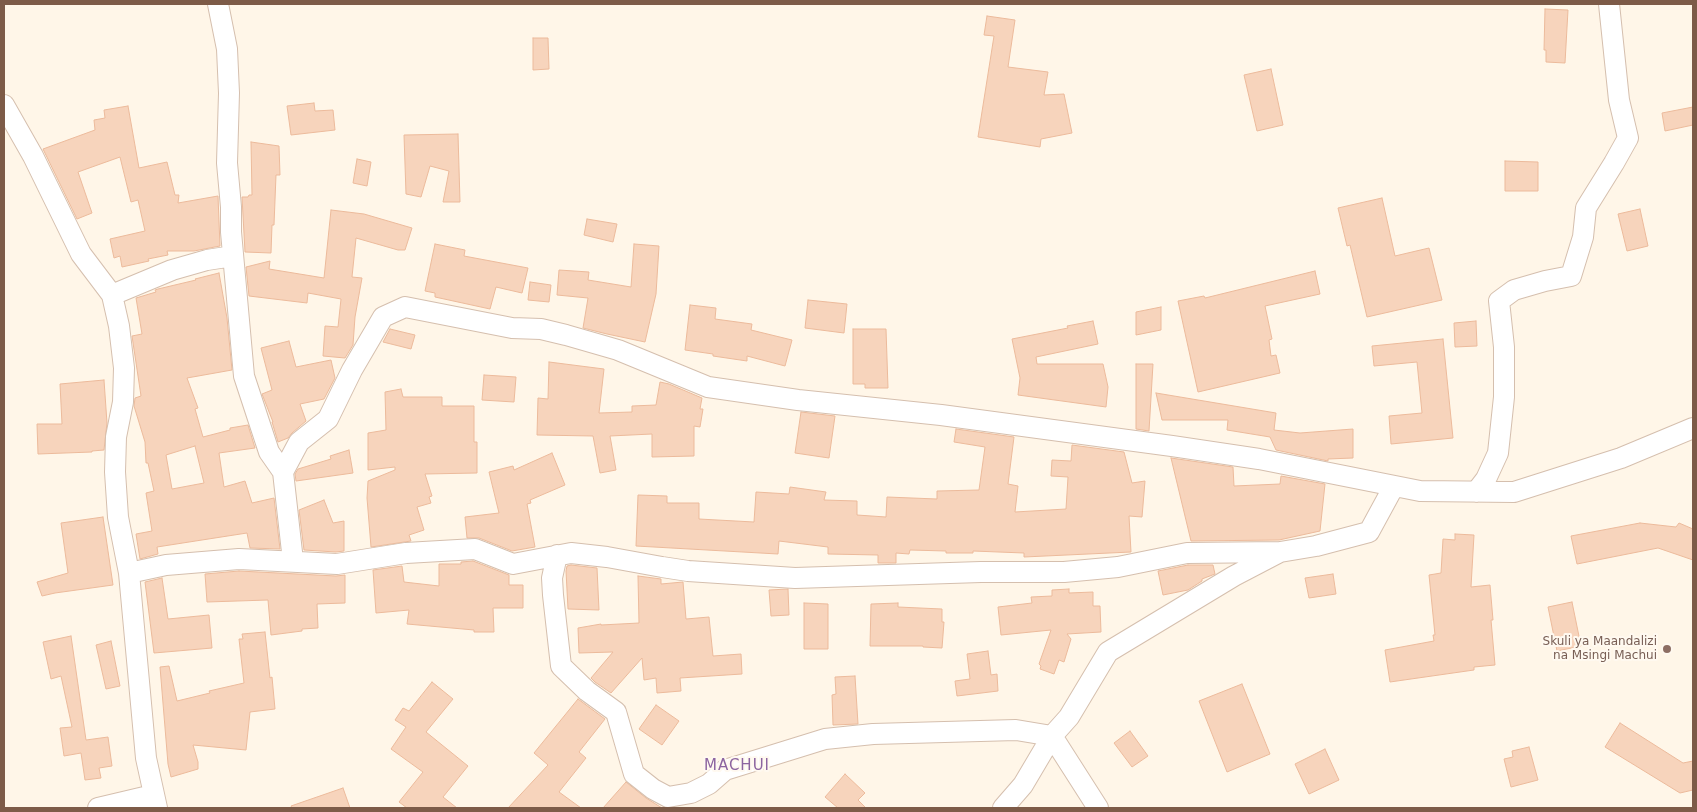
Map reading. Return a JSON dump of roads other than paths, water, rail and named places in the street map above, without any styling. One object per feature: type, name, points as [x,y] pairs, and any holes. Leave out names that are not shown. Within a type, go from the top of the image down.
[{"type":"street","points":[[218,4],[227,49],[229,94],[227,163],[244,376],[269,452],[283,472],[293,561]]},
{"type":"street","points":[[1476,492],[1486,479],[1498,453],[1504,397],[1504,346],[1499,301],[1514,290],[1571,276],[1583,237],[1586,208],[1628,138],[1619,100],[1609,4]]},
{"type":"street","points":[[4,105],[33,156],[80,254],[112,295],[119,326],[124,368],[123,402],[116,437],[118,517],[129,573],[146,758],[155,802],[98,808]]},
{"type":"street","points":[[112,295],[172,270],[207,260],[233,256]]},
{"type":"street","points":[[283,472],[300,442],[328,419],[352,370],[383,317],[404,307],[512,328],[541,330],[566,335],[618,350],[708,387],[798,400],[942,415],[1124,439],[1259,459],[1420,491],[1514,492],[1621,458],[1693,428]]},
{"type":"street","points":[[129,573],[166,565],[239,558],[337,564],[406,553],[475,549],[513,564],[571,553],[607,557],[688,571],[796,578],[981,572],[1064,572],[1118,567],[1187,553],[1280,552],[1316,546],[1369,532],[1394,486]]},
{"type":"street","points":[[1003,808],[1023,785],[1052,736],[1069,717],[1108,652],[1234,576],[1280,552]]},
{"type":"street","points":[[557,555],[552,578],[561,666],[588,691],[616,712],[634,774],[668,797],[691,793],[709,784],[725,770],[825,739],[873,734],[1016,730],[1052,736],[1098,808]]},
{"type":"place","name":"Skuli ya Maandalizi na Msingi Machui","points":[[1667,649]]},
{"type":"district","name":"MACHUI","points":[[737,766]]}]
